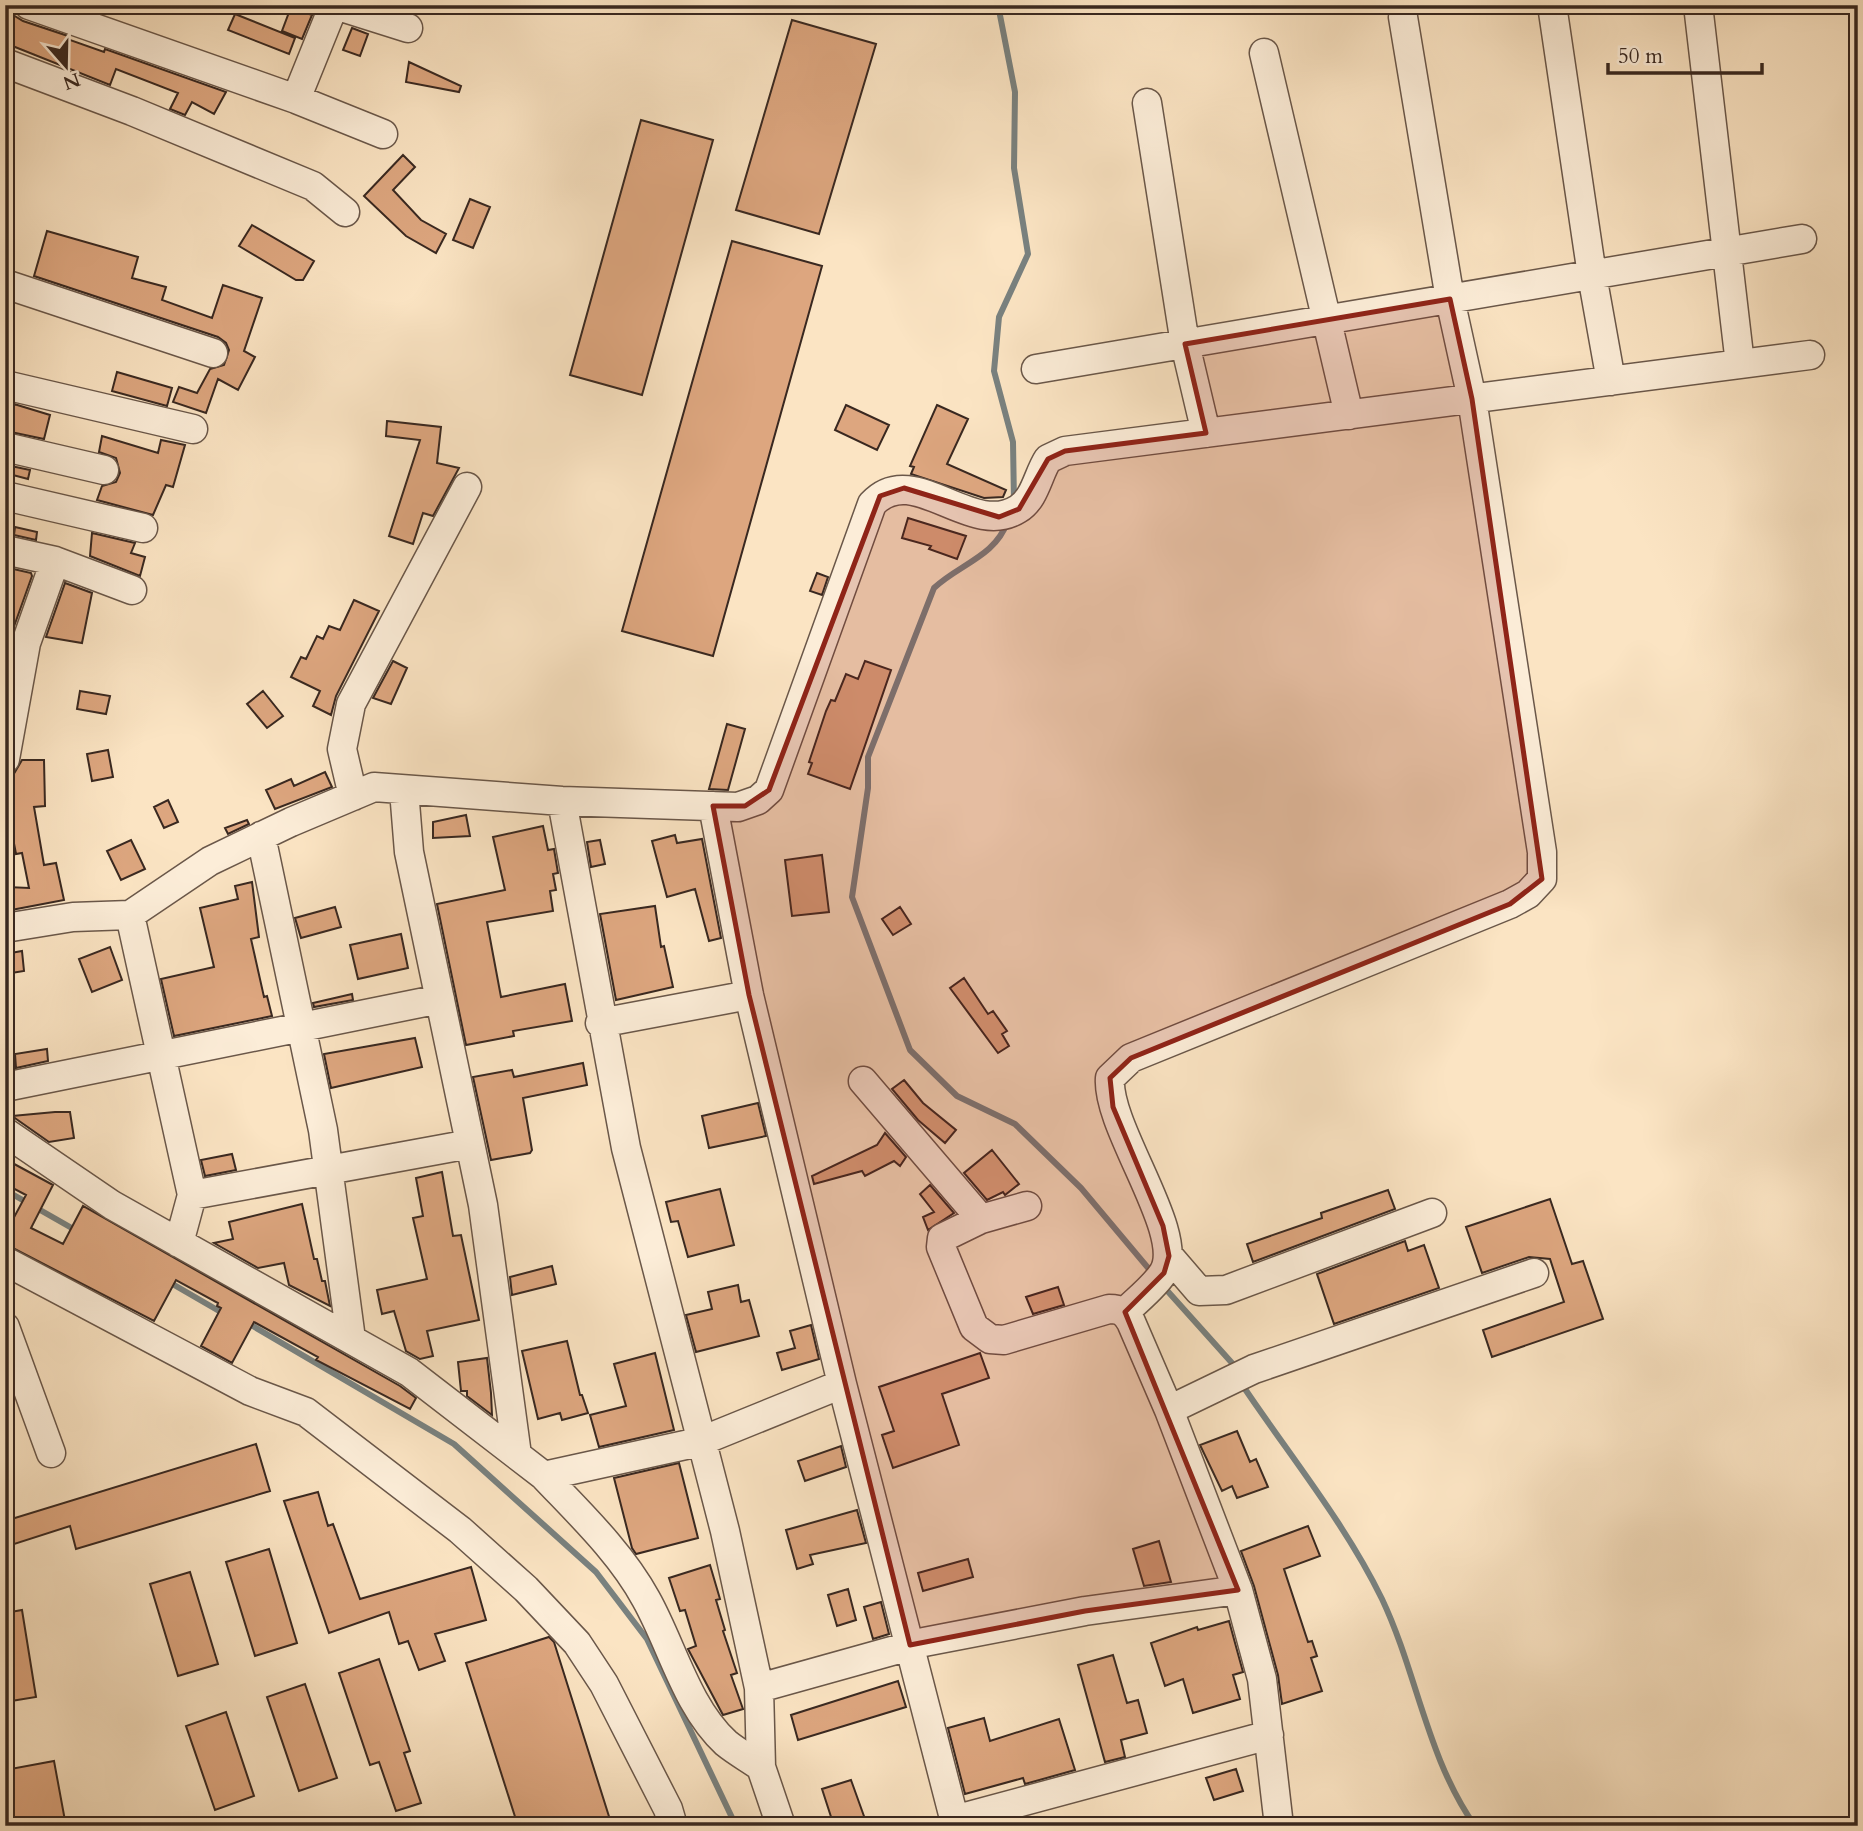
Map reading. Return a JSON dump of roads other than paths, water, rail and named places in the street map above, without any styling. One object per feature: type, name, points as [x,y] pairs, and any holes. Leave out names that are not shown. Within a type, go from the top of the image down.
[{"type":"street","points":[[29,5],[296,99],[383,134]]},
{"type":"street","points":[[296,99],[334,5],[408,28]]},
{"type":"street","points":[[1552,5],[1592,275],[1611,381]]},
{"type":"street","points":[[1698,5],[1740,364]]},
{"type":"street","points":[[1027,1206],[981,1219],[945,1234],[941,1242],[969,1317],[982,1335],[1004,1340],[1134,1303],[1166,1264],[1163,1226],[1113,1107],[1110,1078],[1118,1068],[1131,1058],[1510,904],[1528,894],[1542,879],[1542,852],[1472,399],[1450,299],[1403,17]]},
{"type":"street","points":[[1264,53],[1349,415]]},
{"type":"street","points":[[5,63],[132,111],[313,186],[345,212]]},
{"type":"street","points":[[1147,103],[1185,344],[1206,433]]},
{"type":"street","points":[[1036,369],[1802,239]]},
{"type":"street","points":[[5,284],[213,352]]},
{"type":"street","points":[[5,928],[73,917],[130,915],[210,861],[261,836],[374,788],[562,801],[744,806],[769,790],[872,504],[880,496],[904,488],[984,516],[1009,513],[1031,494],[1048,459],[1065,451],[1810,355]]},
{"type":"street","points":[[5,385],[192,429]]},
{"type":"street","points":[[5,447],[104,470]]},
{"type":"street","points":[[353,796],[342,749],[351,704],[467,487]]},
{"type":"street","points":[[5,496],[143,528]]},
{"type":"street","points":[[5,550],[55,561],[132,590]]},
{"type":"street","points":[[5,759],[16,642],[55,561]]},
{"type":"street","points":[[404,790],[409,852],[483,1205],[517,1455]]},
{"type":"street","points":[[562,801],[600,1023],[626,1148],[699,1442],[725,1531],[759,1688],[761,1767],[781,1826]]},
{"type":"street","points":[[713,806],[749,995],[842,1384],[955,1823],[1269,1735]]},
{"type":"street","points":[[261,836],[323,1130],[351,1339]]},
{"type":"street","points":[[130,915],[192,1195],[180,1243]]},
{"type":"street","points":[[600,1023],[749,995]]},
{"type":"street","points":[[5,1087],[440,999]]},
{"type":"street","points":[[863,1081],[981,1219]]},
{"type":"street","points":[[5,1132],[112,1205],[409,1371],[544,1476],[599,1534],[645,1597],[691,1693],[712,1725],[726,1742],[761,1767]]},
{"type":"street","points":[[192,1195],[470,1144]]},
{"type":"street","points":[[1166,1264],[1199,1290],[1226,1290],[1432,1213]]},
{"type":"street","points":[[5,1261],[250,1391],[306,1412],[460,1530],[526,1589],[577,1643],[604,1684],[668,1809],[673,1826]]},
{"type":"street","points":[[1169,1410],[1254,1369],[1534,1273]]},
{"type":"street","points":[[1134,1303],[1169,1410],[1238,1590],[1262,1679],[1279,1826]]},
{"type":"street","points":[[5,1327],[51,1453]]},
{"type":"street","points":[[544,1476],[699,1442],[842,1384]]},
{"type":"street","points":[[759,1688],[910,1645],[1085,1611],[1238,1590]]},
{"type":"waterway","points":[[998,5],[1015,92],[1014,168],[1028,254],[999,317],[994,371],[1013,442],[1014,502]]},
{"type":"waterway","points":[[1007,522],[1002,534],[985,552],[934,588],[868,757],[868,788],[852,897],[910,1050],[957,1096],[1015,1124],[1081,1188],[1154,1275]]},
{"type":"waterway","points":[[5,1190],[77,1231]]},
{"type":"waterway","points":[[169,1282],[226,1315]]},
{"type":"waterway","points":[[1163,1286],[1232,1363]]},
{"type":"waterway","points":[[246,1322],[454,1444],[596,1572],[647,1639],[736,1826]]},
{"type":"waterway","points":[[1245,1389],[1335,1518],[1368,1572],[1394,1627],[1445,1772],[1475,1826]]}]
